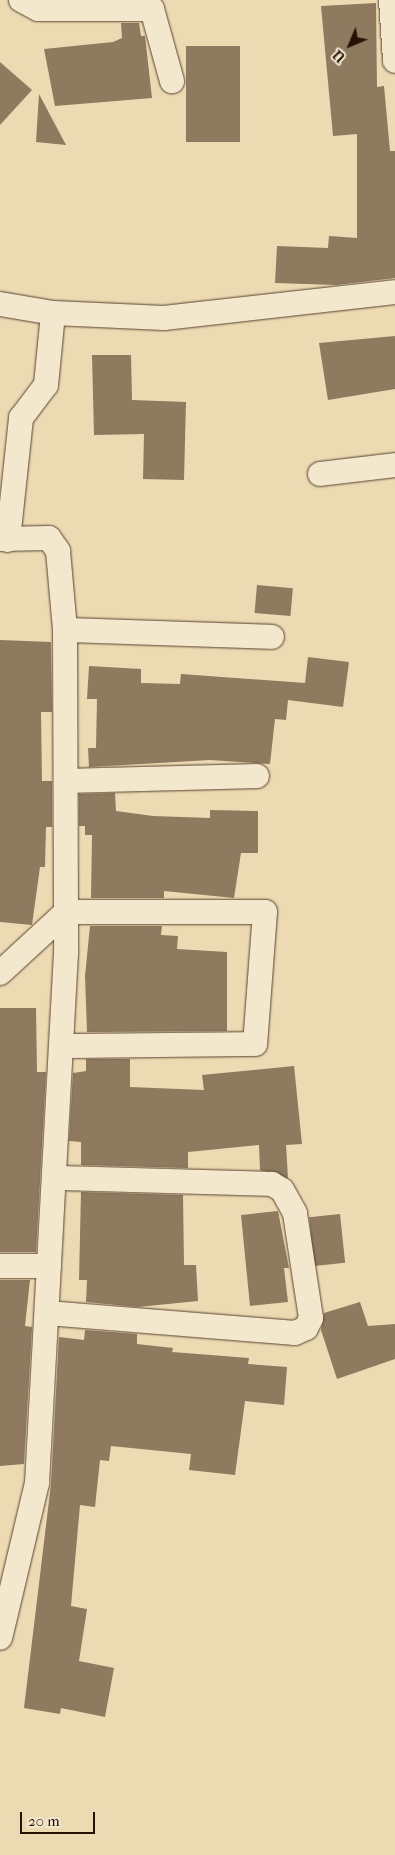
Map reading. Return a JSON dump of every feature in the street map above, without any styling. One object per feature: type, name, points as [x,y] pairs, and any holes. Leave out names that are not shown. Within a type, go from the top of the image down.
[{"type":"street","points":[[21,0],[38,9],[105,4],[148,7],[156,12],[172,81]]},
{"type":"street","points":[[391,0],[395,61]]},
{"type":"street","points":[[0,304],[53,313],[164,318],[395,292]]},
{"type":"street","points":[[0,1638],[37,1483],[61,1046],[66,912],[65,630],[58,551],[49,538],[4,539],[21,418],[46,385],[53,313]]},
{"type":"street","points":[[320,474],[395,465]]},
{"type":"street","points":[[65,630],[272,637]]},
{"type":"street","points":[[66,781],[257,776]]},
{"type":"street","points":[[0,973],[66,912],[265,912],[255,1044],[61,1046]]},
{"type":"street","points":[[46,1313],[295,1333],[306,1328],[311,1318],[295,1213],[282,1190],[272,1184],[54,1178]]},
{"type":"street","points":[[0,1266],[49,1266]]},
{"type":"building","points":[[376,3],[377,87],[384,86],[390,151],[395,151],[395,278],[336,285],[275,283],[277,246],[328,248],[329,236],[357,238],[357,134],[333,136],[321,6]]},
{"type":"building","points":[[121,23],[139,23],[141,36],[145,36],[152,98],[55,106],[44,49],[113,42],[122,38]]},
{"type":"building","points":[[186,46],[240,46],[240,142],[186,142]]},
{"type":"building","points":[[0,62],[32,90],[0,125]]},
{"type":"building","points":[[39,94],[66,145],[36,142]]},
{"type":"building","points":[[395,336],[395,389],[328,400],[319,343]]},
{"type":"building","points":[[92,355],[131,355],[132,400],[186,402],[184,480],[143,479],[144,434],[94,435]]},
{"type":"building","points":[[257,585],[293,588],[290,616],[255,613]]},
{"type":"building","points":[[0,640],[51,642],[52,712],[41,712],[42,781],[52,781],[52,827],[46,827],[45,867],[40,867],[32,925],[0,922]]},
{"type":"building","points":[[308,657],[349,662],[343,707],[288,700],[286,720],[275,719],[270,764],[210,760],[89,767],[88,748],[96,748],[97,699],[87,699],[89,666],[141,669],[141,683],[180,684],[181,674],[305,683]]},
{"type":"building","points":[[115,793],[116,811],[153,816],[210,818],[210,810],[258,811],[258,853],[241,853],[234,898],[164,891],[164,898],[91,898],[92,835],[85,835],[85,826],[79,826],[79,794]]},
{"type":"building","points":[[90,926],[162,926],[161,935],[178,936],[177,949],[227,952],[227,1031],[87,1032],[85,976]]},
{"type":"building","points":[[0,1008],[36,1008],[37,1072],[46,1072],[36,1252],[0,1252]]},
{"type":"building","points":[[86,1059],[130,1059],[130,1087],[204,1090],[202,1075],[294,1066],[302,1144],[286,1145],[288,1178],[260,1170],[259,1145],[188,1152],[188,1168],[81,1165],[81,1142],[69,1141],[73,1073],[86,1071]]},
{"type":"building","points":[[81,1192],[183,1195],[184,1265],[196,1265],[198,1301],[138,1307],[86,1302],[87,1280],[79,1280]]},
{"type":"building","points":[[278,1211],[289,1268],[284,1268],[288,1302],[250,1306],[241,1215]]},
{"type":"building","points":[[340,1214],[345,1263],[314,1266],[309,1217]]},
{"type":"building","points":[[0,1280],[30,1280],[25,1326],[32,1327],[24,1464],[0,1466]]},
{"type":"building","points":[[360,1302],[368,1326],[395,1324],[395,1359],[337,1379],[321,1330],[324,1313]]},
{"type":"building","points":[[85,1330],[137,1334],[137,1344],[173,1348],[172,1352],[249,1358],[248,1364],[287,1367],[284,1405],[245,1401],[235,1475],[189,1470],[191,1454],[111,1446],[109,1461],[100,1460],[95,1507],[80,1505],[71,1606],[87,1609],[79,1661],[114,1668],[105,1717],[61,1708],[60,1714],[24,1708],[51,1484],[59,1337],[84,1340]]}]
